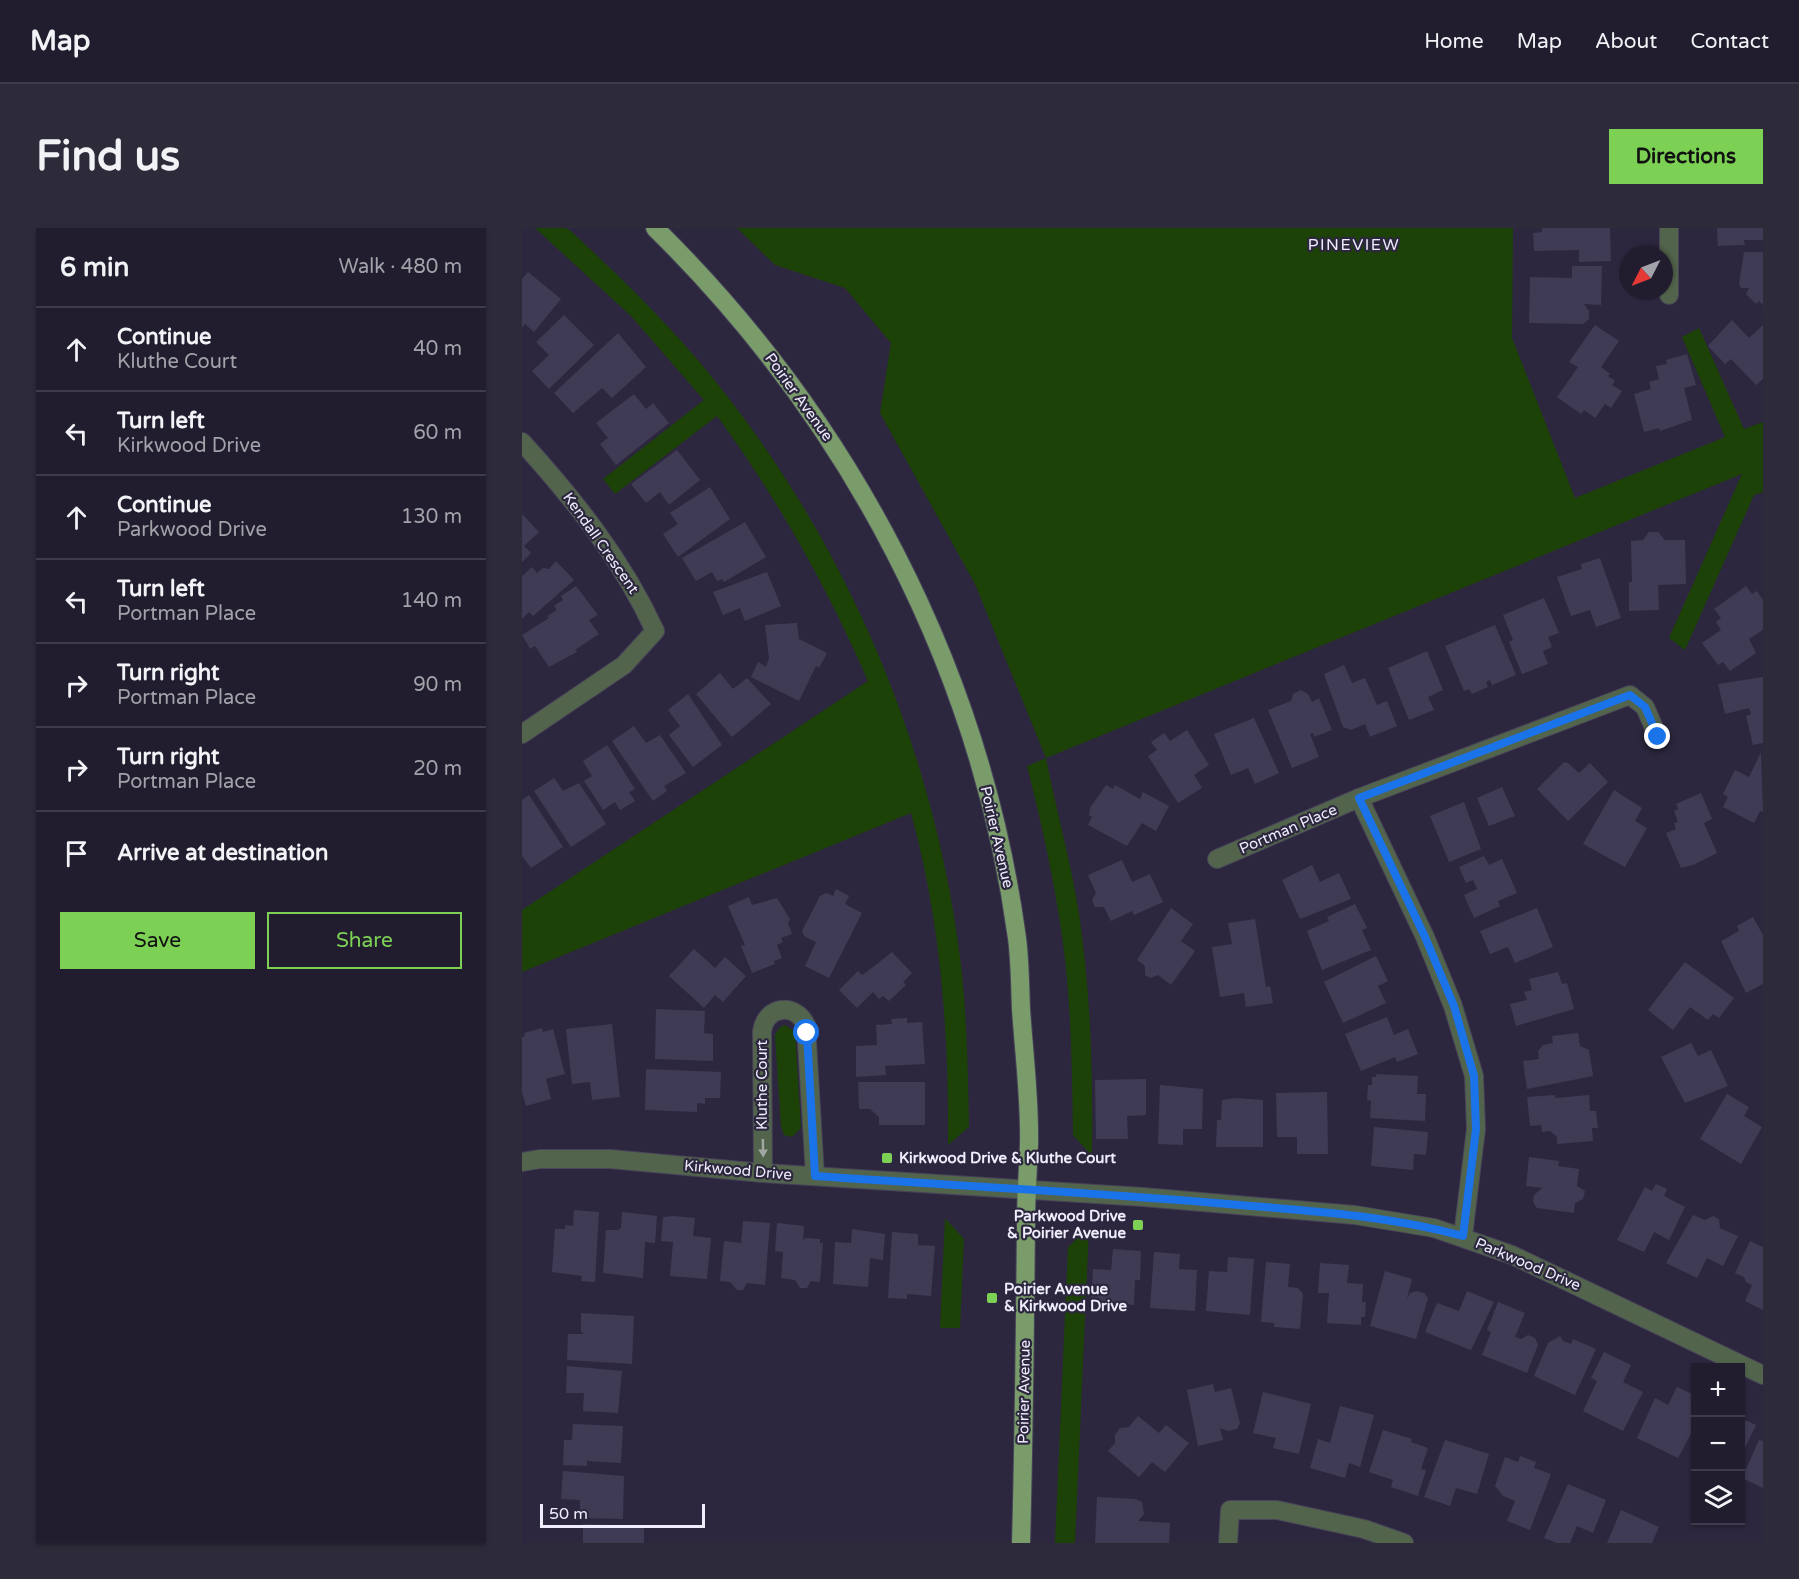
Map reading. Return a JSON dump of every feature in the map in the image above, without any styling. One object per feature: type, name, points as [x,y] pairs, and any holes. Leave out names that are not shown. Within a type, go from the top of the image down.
[{"type":"main road","name":"Poirier Avenue","points":[[655,228],[742,320],[817,419],[851,471],[896,552],[935,636],[978,755],[994,817],[1018,942],[1029,1142],[1026,1191],[1021,1543]]},
{"type":"street","points":[[1669,228],[1669,246]]},
{"type":"street","name":"Kendall Crescent","points":[[522,442],[573,502],[610,552],[639,596],[655,631],[624,665],[522,734]]},
{"type":"street","name":"Portman Place","points":[[1217,859],[1359,798],[1630,695],[1645,707],[1658,737]]},
{"type":"street","points":[[1359,798],[1425,937],[1454,1006],[1474,1076],[1476,1129],[1463,1236]]},
{"type":"street","name":"Kluthe Court","points":[[763,1173],[762,1031],[763,1024],[771,1013],[784,1009],[798,1014],[806,1026],[815,1176]]},
{"type":"street","name":"Kirkwood Drive","points":[[522,1162],[540,1159],[610,1159],[763,1173],[1026,1191]]},
{"type":"street","name":"Parkwood Drive","points":[[1026,1191],[1355,1215],[1434,1228],[1463,1236],[1582,1287],[1763,1375]]},
{"type":"street","points":[[1228,1543],[1230,1510],[1276,1510],[1364,1529],[1404,1543]]},
{"type":"green space","points":[[535,228],[566,228],[572,232],[661,319],[730,399],[781,471],[826,547],[866,626],[899,708],[926,792],[947,878],[961,965],[966,1025],[969,1127],[948,1145],[947,1061],[941,978],[930,895],[911,813],[522,972],[522,910],[868,681],[836,612],[800,544],[761,479],[717,416],[615,494],[603,479],[704,400],[631,316]]},
{"type":"green space","points":[[737,228],[1513,228],[1512,338],[1575,498],[1725,437],[1682,337],[1699,328],[1744,429],[1763,422],[1763,492],[1754,495],[1685,650],[1669,638],[1742,474],[1046,758],[975,584],[880,413],[891,343],[845,288],[775,265]]},
{"type":"green space","points":[[1046,758],[1072,875],[1083,944],[1090,1035],[1092,1156],[1073,1135],[1066,966],[1048,855],[1027,766]]},
{"type":"green space","points":[[785,1025],[795,1032],[801,1128],[792,1137],[784,1135],[781,1126],[775,1035],[780,1027]]},
{"type":"green space","points":[[945,1218],[964,1239],[960,1328],[940,1328]]},
{"type":"green space","points":[[1089,1228],[1075,1543],[1055,1543],[1068,1247]]},
{"type":"building","points":[[1542,228],[1610,228],[1611,261],[1579,262],[1579,250],[1534,251],[1533,233],[1542,232]]},
{"type":"building","points":[[1717,228],[1763,228],[1763,240],[1744,240],[1745,245],[1718,246]]},
{"type":"building","points":[[1744,252],[1763,252],[1763,305],[1759,301],[1756,304],[1746,294],[1749,288],[1741,288],[1739,284]]},
{"type":"building","points":[[1572,266],[1602,266],[1601,305],[1584,304],[1589,311],[1589,319],[1583,324],[1529,323],[1530,277],[1572,278]]},
{"type":"building","points":[[528,272],[561,299],[534,332],[525,324],[522,328],[522,279]]},
{"type":"building","points":[[564,315],[594,345],[549,389],[532,371],[549,355],[536,342]]},
{"type":"building","points":[[1732,320],[1749,338],[1763,325],[1763,379],[1756,385],[1731,359],[1725,364],[1708,346]]},
{"type":"building","points":[[1595,325],[1619,341],[1601,367],[1615,381],[1612,385],[1622,391],[1611,408],[1605,404],[1595,418],[1584,410],[1581,414],[1557,397],[1578,367],[1569,362]]},
{"type":"building","points":[[618,333],[646,367],[612,398],[602,388],[573,413],[554,393]]},
{"type":"building","points":[[1687,354],[1696,385],[1684,388],[1692,420],[1660,431],[1659,428],[1644,432],[1634,394],[1651,389],[1649,382],[1659,379],[1656,366],[1667,364],[1666,360]]},
{"type":"building","points":[[634,394],[646,409],[653,403],[669,423],[616,465],[600,444],[608,438],[596,423]]},
{"type":"building","points":[[677,450],[700,480],[669,505],[660,492],[646,503],[631,484]]},
{"type":"building","points":[[710,487],[730,519],[678,557],[663,534],[678,524],[670,513]]},
{"type":"building","points":[[522,514],[539,532],[524,546],[531,553],[522,562]]},
{"type":"building","points":[[745,522],[766,557],[724,582],[722,579],[717,581],[712,572],[696,581],[682,558]]},
{"type":"building","points":[[1649,532],[1658,532],[1665,540],[1685,540],[1686,584],[1658,585],[1659,610],[1629,611],[1629,582],[1632,582],[1631,541],[1643,540]]},
{"type":"building","points":[[1600,558],[1621,618],[1596,627],[1590,610],[1571,616],[1557,577],[1582,569],[1581,564]]},
{"type":"building","points":[[556,561],[574,580],[533,616],[529,612],[522,619],[522,576],[532,567],[537,573],[543,568],[549,569]]},
{"type":"building","points":[[767,572],[781,606],[745,621],[740,608],[723,615],[713,592]]},
{"type":"building","points":[[576,586],[598,615],[589,620],[599,634],[575,650],[577,652],[549,667],[535,646],[530,649],[522,635],[549,618],[547,616],[557,610],[554,606],[563,600],[561,596]]},
{"type":"building","points":[[1746,586],[1752,594],[1757,591],[1763,600],[1763,630],[1749,639],[1756,653],[1730,671],[1723,662],[1718,665],[1702,643],[1721,630],[1716,622],[1721,618],[1714,609]]},
{"type":"building","points":[[1544,598],[1559,633],[1548,637],[1552,647],[1543,651],[1548,664],[1522,674],[1509,642],[1513,640],[1503,615]]},
{"type":"building","points":[[797,623],[799,639],[827,653],[819,668],[816,666],[799,701],[751,677],[758,662],[766,667],[769,658],[765,625]]},
{"type":"building","points":[[1495,625],[1516,675],[1492,685],[1490,680],[1486,682],[1488,687],[1472,694],[1469,689],[1464,691],[1445,646]]},
{"type":"building","points":[[1427,651],[1443,690],[1428,697],[1434,710],[1409,720],[1388,668]]},
{"type":"building","points":[[1344,665],[1352,683],[1365,678],[1377,705],[1387,701],[1397,726],[1370,737],[1365,724],[1351,730],[1343,727],[1324,674]]},
{"type":"building","points":[[720,673],[733,689],[747,678],[771,704],[732,737],[696,694]]},
{"type":"building","points":[[1763,677],[1763,743],[1753,745],[1746,716],[1751,714],[1749,708],[1725,714],[1718,684]]},
{"type":"building","points":[[1301,690],[1308,694],[1312,702],[1319,698],[1332,730],[1314,737],[1313,733],[1310,734],[1319,757],[1292,768],[1268,710],[1291,701],[1293,694]]},
{"type":"building","points":[[688,694],[722,745],[693,767],[669,735],[680,726],[668,710]]},
{"type":"building","points":[[1254,718],[1279,773],[1255,784],[1248,768],[1231,775],[1214,734]]},
{"type":"building","points":[[634,726],[646,743],[660,735],[686,773],[664,786],[667,791],[653,801],[612,741]]},
{"type":"building","points":[[1187,730],[1209,765],[1194,775],[1202,788],[1178,803],[1148,756],[1157,750],[1151,742],[1164,733],[1170,741]]},
{"type":"building","points":[[607,745],[635,789],[629,792],[635,801],[620,810],[615,802],[603,810],[584,781],[592,776],[583,761]]},
{"type":"building","points":[[1761,752],[1763,812],[1760,811],[1754,823],[1723,807],[1728,797],[1723,794],[1735,770],[1749,777]]},
{"type":"building","points":[[1564,762],[1579,773],[1590,763],[1608,782],[1568,821],[1537,789]]},
{"type":"building","points":[[554,778],[563,791],[579,783],[606,824],[571,847],[534,791]]},
{"type":"building","points":[[1106,785],[1113,789],[1115,785],[1140,799],[1143,792],[1169,806],[1156,831],[1142,823],[1127,846],[1088,825],[1092,817],[1089,815],[1090,808]]},
{"type":"building","points":[[1502,787],[1515,816],[1489,826],[1477,798]]},
{"type":"building","points":[[1614,790],[1642,808],[1635,821],[1647,828],[1625,867],[1583,844]]},
{"type":"building","points":[[1701,793],[1712,819],[1704,823],[1717,853],[1693,865],[1681,868],[1666,833],[1676,829],[1674,823],[1678,822],[1674,811],[1678,809],[1676,804]]},
{"type":"building","points":[[529,795],[563,847],[531,868],[522,856],[522,800]]},
{"type":"building","points":[[1464,802],[1481,849],[1449,862],[1430,816]]},
{"type":"building","points":[[1484,856],[1489,865],[1502,859],[1517,893],[1498,901],[1500,906],[1474,918],[1464,895],[1477,889],[1473,880],[1466,883],[1459,867]]},
{"type":"building","points":[[1122,860],[1132,882],[1150,874],[1163,902],[1134,915],[1132,911],[1111,921],[1104,907],[1095,907],[1092,900],[1096,893],[1088,875]]},
{"type":"building","points":[[1312,865],[1320,882],[1339,873],[1351,899],[1300,919],[1282,880]]},
{"type":"building","points":[[836,889],[849,896],[845,904],[862,913],[829,978],[805,966],[816,942],[804,936],[802,931],[820,896],[827,893],[833,896]]},
{"type":"building","points":[[749,897],[752,905],[777,898],[790,919],[788,923],[792,934],[781,938],[783,942],[777,945],[782,958],[774,961],[775,964],[752,973],[741,946],[745,945],[728,906]]},
{"type":"building","points":[[1355,904],[1367,928],[1362,930],[1371,950],[1322,970],[1307,931],[1329,921],[1327,917]]},
{"type":"building","points":[[1171,908],[1193,924],[1181,941],[1195,951],[1171,985],[1158,975],[1150,978],[1145,975],[1145,966],[1137,960]]},
{"type":"building","points":[[1537,908],[1553,947],[1515,963],[1508,947],[1490,954],[1480,931]]},
{"type":"building","points":[[1753,917],[1763,935],[1763,984],[1746,993],[1721,941],[1739,931],[1737,926]]},
{"type":"building","points":[[1255,919],[1266,987],[1270,986],[1273,1003],[1246,1007],[1244,993],[1220,997],[1212,947],[1232,944],[1228,923]]},
{"type":"building","points":[[694,949],[715,968],[725,957],[746,976],[723,1002],[715,995],[704,1008],[669,976]]},
{"type":"building","points":[[892,952],[912,973],[903,982],[906,985],[889,1001],[883,996],[879,999],[873,992],[857,1008],[839,990],[858,971],[862,975]]},
{"type":"building","points":[[1376,956],[1388,981],[1378,986],[1386,1003],[1343,1023],[1324,982]]},
{"type":"building","points":[[1685,962],[1734,998],[1719,1018],[1713,1014],[1708,1020],[1690,1007],[1673,1030],[1648,1010]]},
{"type":"building","points":[[1558,972],[1562,984],[1567,983],[1574,1009],[1516,1026],[1510,1004],[1527,1000],[1524,992],[1532,990],[1529,979]]},
{"type":"building","points":[[656,1009],[705,1011],[704,1033],[713,1034],[713,1061],[655,1059]]},
{"type":"building","points":[[1387,1017],[1394,1035],[1408,1029],[1418,1054],[1397,1062],[1395,1057],[1361,1071],[1345,1034]]},
{"type":"building","points":[[907,1018],[907,1023],[922,1022],[925,1064],[885,1066],[886,1075],[856,1077],[856,1046],[877,1045],[876,1025],[892,1024],[891,1019]]},
{"type":"building","points":[[612,1024],[620,1097],[592,1100],[590,1082],[572,1084],[566,1029]]},
{"type":"building","points":[[542,1028],[543,1032],[553,1029],[565,1074],[546,1079],[551,1099],[526,1106],[522,1092],[522,1037],[525,1036],[524,1033]]},
{"type":"building","points":[[1578,1033],[1580,1046],[1589,1050],[1593,1076],[1527,1089],[1523,1061],[1539,1059],[1538,1051],[1543,1045],[1553,1043],[1552,1036]]},
{"type":"building","points":[[1691,1043],[1698,1056],[1711,1050],[1728,1086],[1685,1103],[1661,1057]]},
{"type":"building","points":[[646,1069],[721,1072],[720,1098],[705,1098],[705,1104],[697,1103],[697,1112],[645,1110]]},
{"type":"building","points":[[1376,1074],[1418,1076],[1417,1094],[1426,1094],[1425,1121],[1370,1118],[1371,1101],[1367,1100],[1368,1085],[1372,1085],[1372,1077],[1376,1077]]},
{"type":"building","points":[[1146,1079],[1146,1115],[1127,1116],[1128,1139],[1096,1139],[1095,1080]]},
{"type":"building","points":[[858,1082],[925,1082],[925,1125],[879,1125],[879,1117],[870,1109],[859,1109]]},
{"type":"building","points":[[1160,1085],[1203,1089],[1202,1129],[1183,1129],[1183,1145],[1158,1144]]},
{"type":"building","points":[[1327,1092],[1328,1154],[1297,1154],[1297,1137],[1277,1137],[1276,1093]]},
{"type":"building","points":[[1727,1094],[1749,1107],[1744,1116],[1762,1127],[1741,1164],[1700,1139]]},
{"type":"building","points":[[1555,1095],[1555,1098],[1589,1095],[1590,1111],[1596,1111],[1598,1128],[1592,1128],[1593,1141],[1557,1144],[1557,1137],[1550,1131],[1542,1132],[1541,1125],[1530,1126],[1527,1097]]},
{"type":"building","points":[[1236,1098],[1263,1100],[1263,1147],[1216,1147],[1217,1120],[1221,1120],[1222,1100]]},
{"type":"building","points":[[1374,1127],[1428,1132],[1426,1155],[1414,1154],[1413,1170],[1371,1166]]},
{"type":"building","points":[[1529,1157],[1559,1161],[1558,1166],[1579,1169],[1577,1186],[1585,1191],[1583,1199],[1575,1203],[1574,1213],[1537,1208],[1533,1202],[1534,1195],[1542,1188],[1526,1186]]},
{"type":"building","points":[[1656,1184],[1667,1189],[1664,1196],[1685,1207],[1669,1240],[1654,1232],[1644,1252],[1617,1240],[1645,1187],[1652,1191]]},
{"type":"building","points":[[574,1210],[599,1212],[595,1282],[581,1281],[582,1276],[552,1272],[555,1229],[565,1229],[565,1225],[573,1226]]},
{"type":"building","points":[[622,1212],[657,1216],[655,1243],[645,1242],[643,1278],[603,1273],[606,1230],[621,1228]]},
{"type":"building","points":[[1693,1215],[1705,1220],[1713,1216],[1719,1219],[1720,1228],[1738,1236],[1723,1266],[1707,1258],[1697,1278],[1666,1263]]},
{"type":"building","points":[[663,1217],[695,1218],[693,1236],[711,1238],[707,1279],[670,1276],[673,1242],[661,1241]]},
{"type":"building","points":[[743,1221],[770,1223],[765,1285],[747,1283],[743,1290],[737,1290],[730,1282],[720,1281],[724,1241],[741,1243]]},
{"type":"building","points":[[777,1223],[804,1226],[803,1241],[805,1238],[820,1239],[820,1243],[823,1243],[820,1282],[811,1281],[807,1288],[800,1288],[795,1280],[781,1278],[783,1252],[775,1251]]},
{"type":"building","points":[[852,1229],[885,1234],[883,1260],[870,1258],[868,1287],[833,1284],[835,1242],[851,1243]]},
{"type":"building","points":[[892,1232],[918,1234],[918,1245],[935,1246],[931,1296],[907,1294],[907,1299],[888,1298]]},
{"type":"building","points":[[1750,1241],[1763,1247],[1763,1310],[1745,1301],[1752,1285],[1746,1282],[1744,1277],[1735,1273]]},
{"type":"building","points":[[1113,1249],[1141,1251],[1140,1280],[1135,1280],[1134,1305],[1124,1304],[1120,1312],[1112,1311],[1109,1303],[1091,1302],[1093,1269],[1111,1270]]},
{"type":"building","points":[[1154,1252],[1180,1254],[1179,1269],[1197,1270],[1195,1311],[1150,1308]]},
{"type":"building","points":[[1228,1257],[1254,1259],[1250,1315],[1206,1311],[1209,1271],[1227,1272]]},
{"type":"building","points":[[1266,1262],[1290,1264],[1288,1287],[1298,1288],[1303,1294],[1300,1329],[1274,1327],[1274,1323],[1261,1322]]},
{"type":"building","points":[[1320,1263],[1349,1265],[1347,1283],[1363,1284],[1362,1302],[1366,1302],[1365,1317],[1361,1317],[1361,1325],[1327,1323],[1329,1293],[1318,1293]]},
{"type":"building","points":[[1385,1271],[1412,1279],[1407,1299],[1410,1293],[1417,1291],[1424,1293],[1428,1298],[1416,1339],[1370,1326]]},
{"type":"building","points":[[1467,1291],[1494,1302],[1471,1350],[1425,1332],[1437,1303],[1459,1311]]},
{"type":"building","points":[[1498,1302],[1525,1313],[1515,1337],[1521,1339],[1528,1335],[1535,1338],[1538,1345],[1527,1373],[1482,1355],[1491,1332],[1487,1330]]},
{"type":"building","points":[[581,1313],[634,1316],[632,1364],[567,1360],[568,1334],[585,1334],[581,1332]]},
{"type":"building","points":[[1560,1336],[1563,1341],[1571,1344],[1573,1339],[1596,1349],[1575,1395],[1534,1376],[1548,1343]]},
{"type":"building","points":[[1604,1352],[1631,1365],[1623,1382],[1643,1392],[1623,1431],[1583,1411],[1597,1381],[1591,1378]]},
{"type":"building","points":[[567,1366],[622,1371],[618,1413],[583,1411],[584,1393],[566,1393]]},
{"type":"building","points":[[1213,1384],[1215,1392],[1231,1388],[1240,1423],[1237,1429],[1228,1431],[1220,1428],[1223,1440],[1198,1446],[1187,1390]]},
{"type":"building","points":[[1677,1387],[1691,1394],[1691,1433],[1678,1458],[1637,1438],[1655,1398],[1668,1405]]},
{"type":"building","points":[[1263,1392],[1311,1404],[1299,1454],[1273,1448],[1276,1438],[1253,1433]]},
{"type":"building","points":[[1340,1406],[1374,1415],[1360,1467],[1349,1463],[1345,1478],[1310,1468],[1318,1439],[1330,1443]]},
{"type":"building","points":[[1138,1416],[1159,1433],[1166,1425],[1189,1443],[1165,1472],[1152,1462],[1139,1477],[1108,1451],[1115,1443],[1115,1435],[1120,1428],[1129,1427]]},
{"type":"building","points":[[1745,1420],[1756,1425],[1745,1448]]},
{"type":"building","points":[[573,1424],[623,1426],[621,1463],[587,1461],[587,1466],[563,1465],[564,1440],[572,1440]]},
{"type":"building","points":[[1383,1430],[1412,1439],[1411,1442],[1428,1448],[1421,1469],[1426,1470],[1418,1496],[1391,1487],[1393,1480],[1369,1472]]},
{"type":"building","points":[[1445,1440],[1489,1454],[1477,1494],[1456,1488],[1450,1506],[1424,1497]]},
{"type":"building","points":[[1759,1440],[1763,1441],[1763,1488],[1745,1479],[1745,1471]]},
{"type":"building","points":[[1520,1456],[1536,1462],[1534,1468],[1551,1474],[1530,1530],[1507,1521],[1515,1501],[1503,1496],[1495,1486],[1505,1457],[1518,1462]]},
{"type":"building","points":[[563,1471],[624,1476],[623,1519],[580,1518],[580,1500],[561,1499]]},
{"type":"building","points":[[1568,1484],[1606,1500],[1593,1533],[1577,1526],[1570,1543],[1557,1543],[1544,1538]]},
{"type":"building","points":[[1097,1497],[1135,1499],[1142,1502],[1144,1514],[1138,1521],[1170,1523],[1169,1543],[1095,1543]]},
{"type":"building","points":[[1621,1510],[1659,1527],[1652,1543],[1607,1543]]},
{"type":"building","points":[[583,1524],[644,1526],[644,1543],[583,1543]]},
{"type":"place","name":"Kirkwood Drive & Kluthe Court","points":[[887,1158]]},
{"type":"place","name":"Parkwood Drive & Poirier Avenue","points":[[1138,1225]]},
{"type":"place","name":"Poirier Avenue & Kirkwood Drive","points":[[992,1298]]},
{"type":"district","name":"PINEVIEW","points":[[1354,245]]},
{"type":"route","points":[[807,1033],[815,1176],[1143,1197],[1355,1215],[1434,1228],[1463,1236],[1476,1129],[1474,1076],[1454,1006],[1425,937],[1359,798],[1630,695],[1645,707],[1658,737]]}]
